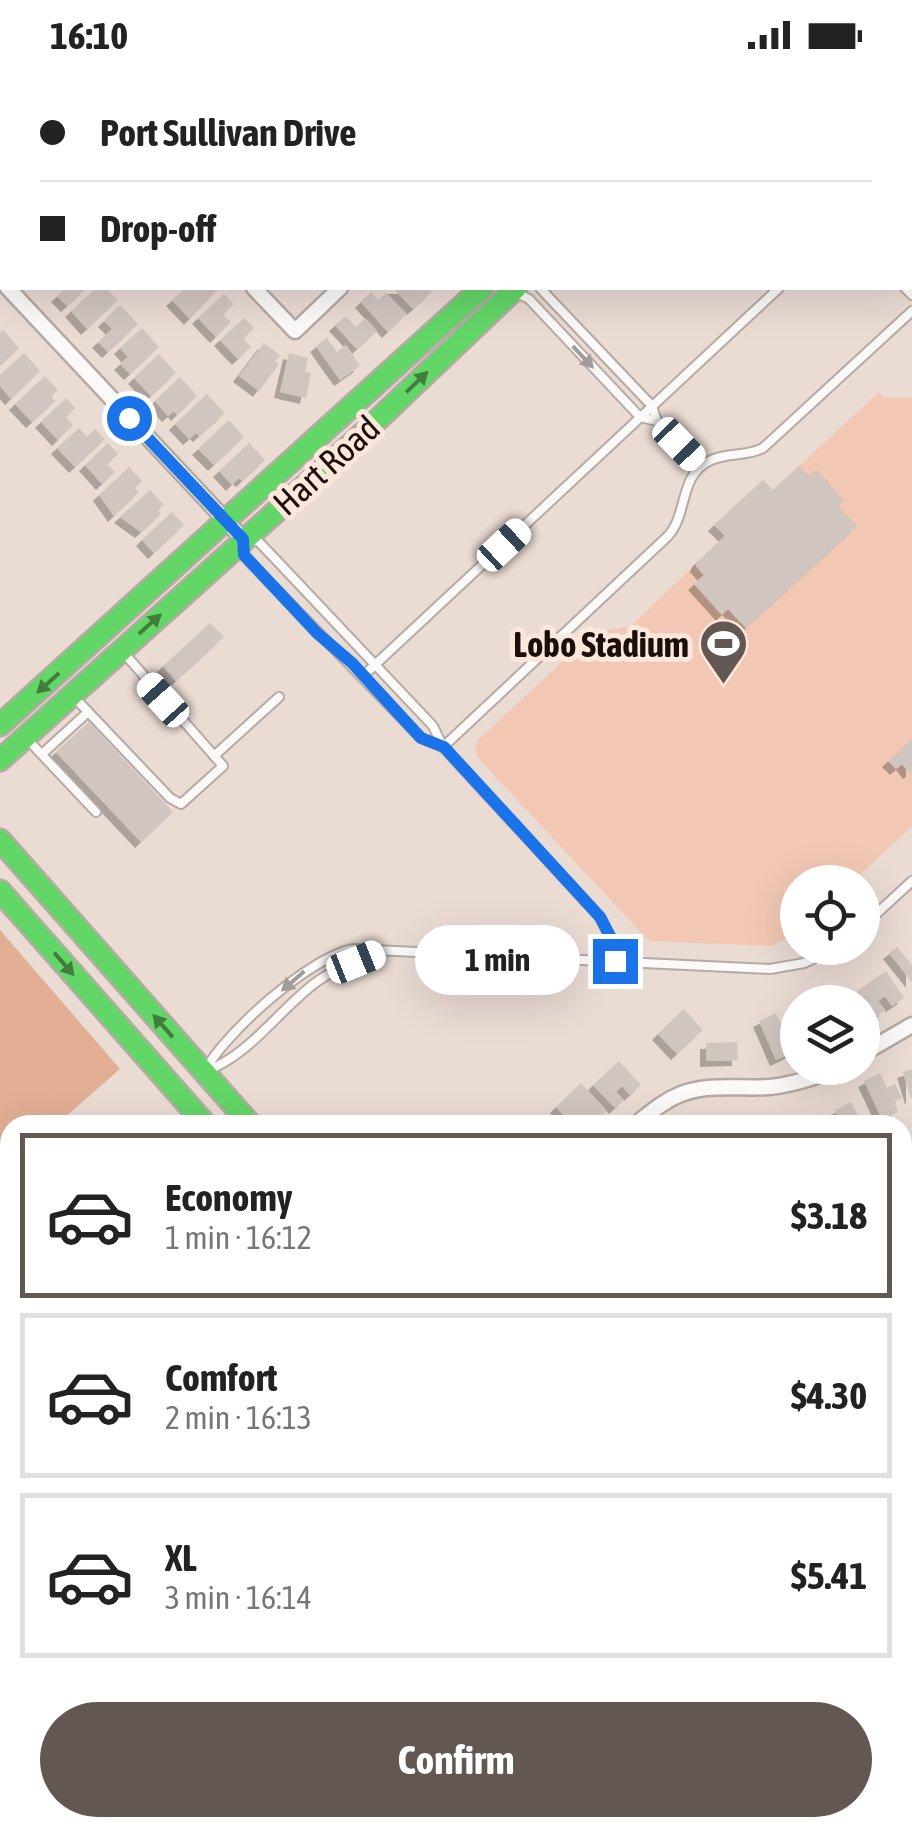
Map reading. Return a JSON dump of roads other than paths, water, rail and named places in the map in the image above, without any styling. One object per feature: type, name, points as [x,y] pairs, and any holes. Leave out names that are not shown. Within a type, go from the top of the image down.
[{"type":"street","points":[[10,290],[243,539]]},
{"type":"street","points":[[256,290],[294,331],[338,290]]},
{"type":"street","name":"Hart Road","points":[[1,723],[480,290]]},
{"type":"street","name":"Hart Road","points":[[0,760],[369,428],[512,290]]},
{"type":"street","points":[[105,632],[121,650]]},
{"type":"street","points":[[0,840],[242,1115]]},
{"type":"street","points":[[0,891],[197,1115]]},
{"type":"street","points":[[880,1044],[912,1025]]},
{"type":"street","points":[[647,1115],[662,1102],[704,1087],[780,1084]]},
{"type":"lane","points":[[515,290],[530,299],[640,417],[657,421]]},
{"type":"lane","points":[[542,290],[652,406],[657,421],[700,466]]},
{"type":"lane","points":[[363,676],[777,290]]},
{"type":"lane","points":[[444,747],[668,536],[680,517],[688,485],[700,466],[721,456],[763,448],[912,311]]},
{"type":"lane","points":[[444,747],[421,738],[317,633],[244,555],[243,539],[258,541],[433,726],[444,747],[600,917],[611,938],[615,961]]},
{"type":"lane","points":[[72,694],[170,798],[182,804],[223,766],[121,650]]},
{"type":"lane","points":[[214,756],[279,697]]},
{"type":"lane","points":[[42,754],[88,712]]},
{"type":"lane","points":[[26,736],[96,812]]},
{"type":"lane","points":[[880,910],[912,880]]},
{"type":"lane","points":[[204,1072],[214,1054],[313,964],[341,951],[770,969],[793,965]]},
{"type":"lane","points":[[204,1072],[229,1062],[316,982],[381,952]]},
{"type":"place","name":"Lobo Stadium","points":[[724,686]]}]
